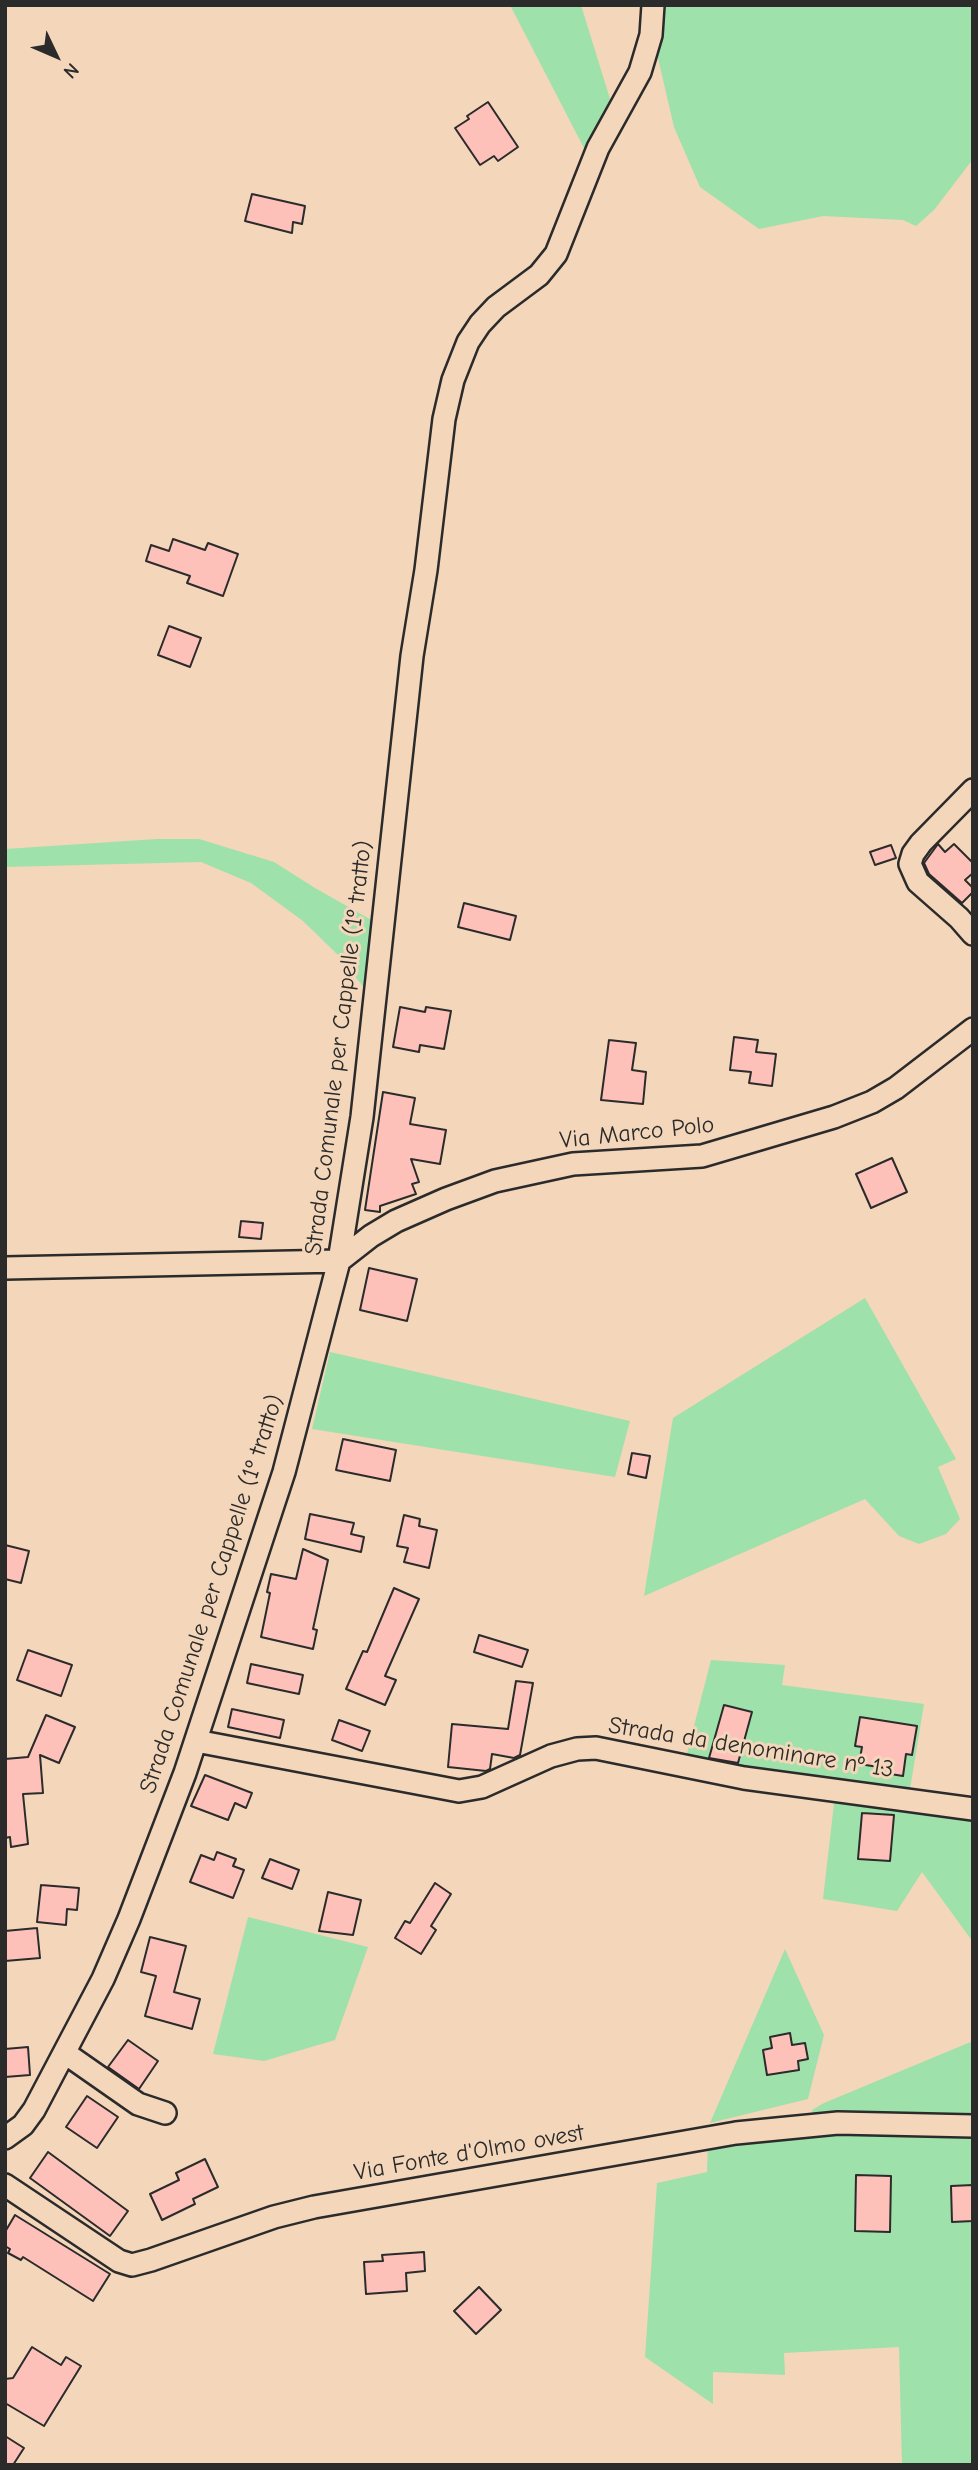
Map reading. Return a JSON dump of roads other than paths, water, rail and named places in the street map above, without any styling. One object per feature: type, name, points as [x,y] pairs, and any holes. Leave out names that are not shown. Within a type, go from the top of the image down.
[{"type":"street","name":"Strada Comunale per Cappelle (1º tratto)","points":[[5,2138],[29,2117],[65,2053],[116,1950],[196,1741],[281,1483],[339,1261],[362,1117],[412,656],[449,392],[462,354],[480,324],[496,307],[543,271],[561,246],[598,148],[640,72],[650,35],[653,5]]},
{"type":"street","points":[[973,790],[921,843],[910,864],[912,874],[918,882],[973,934]]},
{"type":"street","name":"Via Marco Polo","points":[[339,1261],[371,1236],[405,1217],[495,1181],[573,1164],[702,1156],[834,1117],[872,1102],[896,1088],[973,1029]]},
{"type":"street","points":[[5,1268],[339,1261]]},
{"type":"street","name":"Strada da denominare nº 13","points":[[196,1741],[460,1791],[482,1787],[561,1753],[596,1748],[736,1777],[973,1809]]},
{"type":"street","points":[[65,2053],[138,2104],[165,2113]]},
{"type":"street","name":"Via Fonte d'Olmo ovest","points":[[5,2185],[118,2261],[132,2264],[151,2260],[274,2217],[314,2207],[736,2133],[838,2123],[973,2126]]}]
